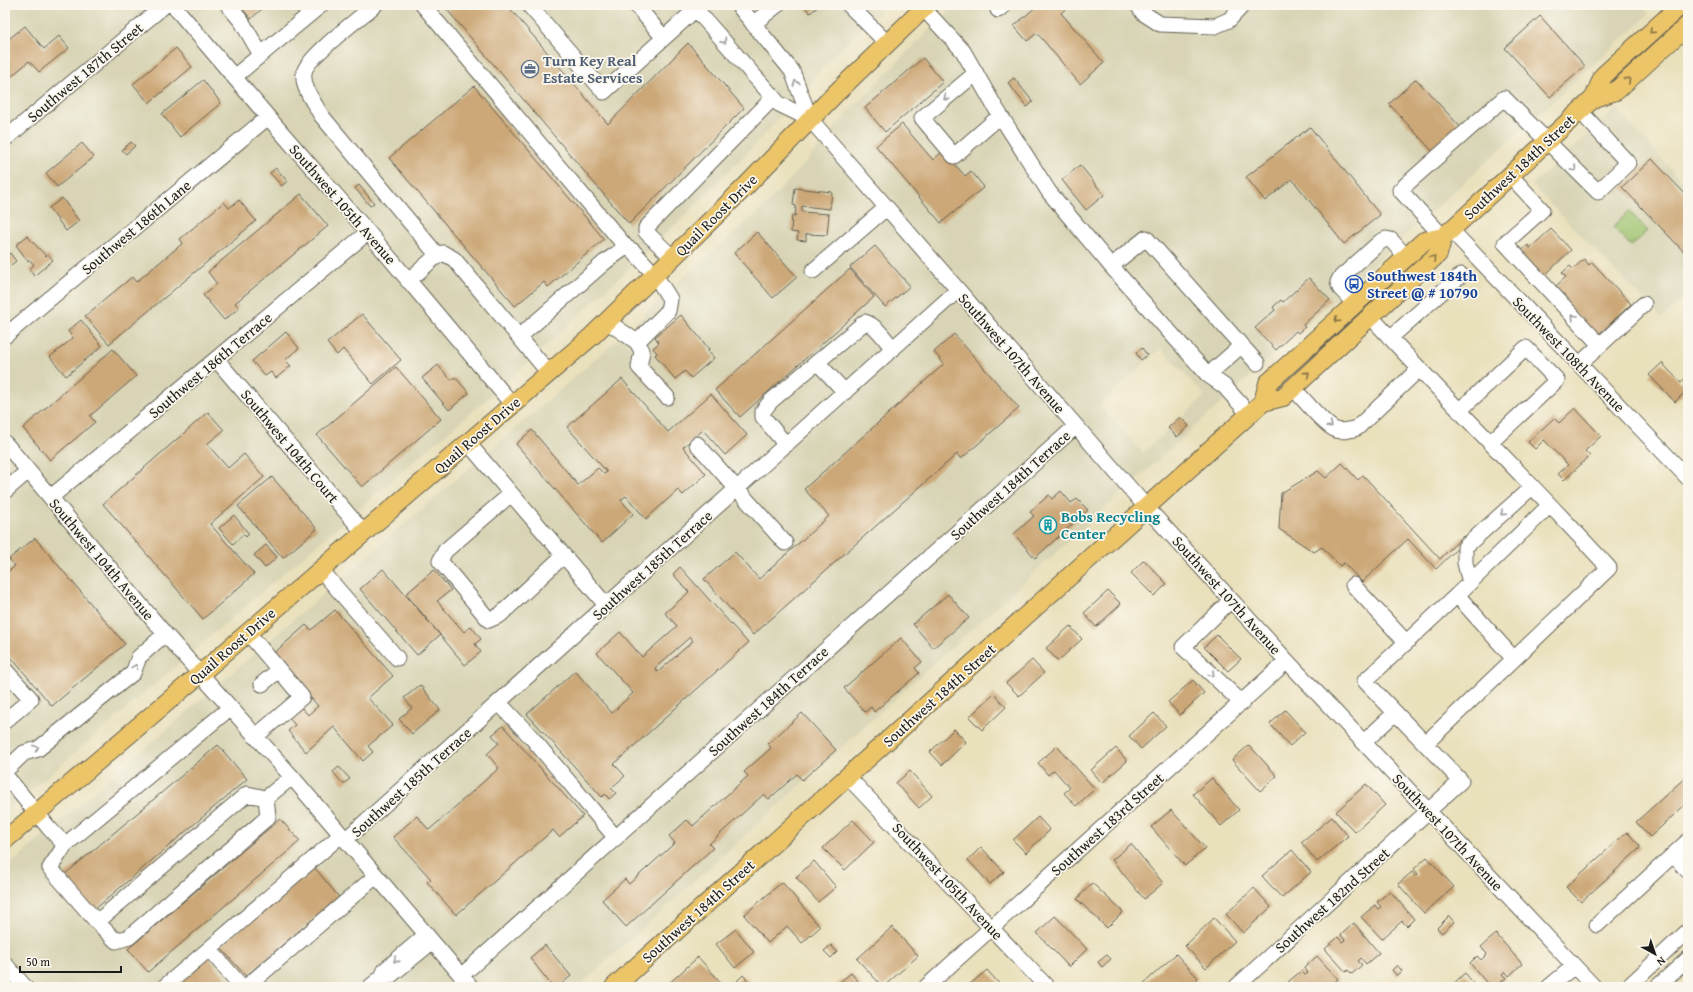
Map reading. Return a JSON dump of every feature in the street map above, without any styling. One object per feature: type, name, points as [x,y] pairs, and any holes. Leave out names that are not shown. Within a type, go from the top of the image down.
[{"type":"main road","name":"Southwest 184th Street","points":[[1263,402],[1268,383],[1424,241],[1447,233],[1580,111],[1594,98],[1603,76],[1680,5]]},
{"type":"main road","name":"Quail Roost Drive","points":[[5,840],[248,633],[608,322],[745,187],[810,119],[926,7]]},
{"type":"main road","name":"Southwest 184th Street","points":[[1594,98],[1616,91],[1688,25]]},
{"type":"main road","name":"Southwest 184th Street","points":[[614,987],[1147,508],[1249,414],[1263,402],[1283,397],[1438,254],[1447,233]]},
{"type":"street","name":"Southwest 187th Street","points":[[5,138],[165,5]]},
{"type":"street","name":"Southwest 105th Avenue","points":[[173,5],[368,232],[512,404]]},
{"type":"street","points":[[228,5],[242,22],[261,55]]},
{"type":"street","points":[[234,77],[321,5]]},
{"type":"street","points":[[375,5],[311,59],[304,72],[306,88],[321,115],[438,256]]},
{"type":"street","points":[[423,5],[626,247],[633,251],[655,276],[670,299],[668,310],[637,342]]},
{"type":"street","points":[[529,5],[604,92],[694,7]]},
{"type":"street","points":[[636,5],[663,37]]},
{"type":"street","name":"Southwest 107th Avenue","points":[[738,5],[792,71],[810,119],[1147,508],[1287,661],[1594,987]]},
{"type":"street","points":[[753,24],[777,5]]},
{"type":"street","points":[[849,5],[888,44]]},
{"type":"street","points":[[1138,5],[1143,13],[1160,24],[1215,26],[1229,20],[1243,5]]},
{"type":"street","name":"Southwest 107th Avenue","points":[[694,7],[779,104],[810,119]]},
{"type":"street","points":[[926,7],[963,51],[1000,116],[1049,192],[1111,266],[1208,375],[1224,386],[1249,414]]},
{"type":"street","points":[[976,73],[922,118],[954,156],[1000,116]]},
{"type":"street","points":[[673,258],[646,232],[646,228],[774,98]]},
{"type":"street","name":"Southwest 108th Avenue","points":[[1546,142],[1504,98],[1400,190],[1447,233],[1580,364],[1688,478]]},
{"type":"street","points":[[1546,142],[1598,192],[1628,163],[1580,111]]},
{"type":"street","name":"Southwest 186th Lane","points":[[5,336],[268,117]]},
{"type":"street","points":[[1510,175],[1542,210],[1505,243],[1600,345]]},
{"type":"street","points":[[813,270],[886,208]]},
{"type":"street","name":"Southwest 186th Terrace","points":[[51,497],[368,232]]},
{"type":"street","points":[[1111,266],[1146,238],[1257,363]]},
{"type":"street","points":[[1355,304],[1340,288],[1338,282],[1340,278],[1380,242],[1386,239],[1391,240],[1406,257]]},
{"type":"street","points":[[519,338],[606,262],[626,247]]},
{"type":"street","points":[[408,281],[443,253],[454,259],[549,373]]},
{"type":"street","points":[[1390,338],[1461,276]]},
{"type":"street","name":"Southwest 185th Terrace","points":[[164,987],[343,838],[499,703],[606,605],[738,489],[958,290]]},
{"type":"street","points":[[1580,364],[1644,304]]},
{"type":"street","points":[[1371,317],[1419,369],[1550,505],[1609,568],[1425,744],[1365,681],[1470,583],[1550,505]]},
{"type":"street","points":[[608,322],[637,342],[642,351],[639,367],[667,398]]},
{"type":"street","points":[[786,445],[763,417],[763,411],[771,401],[865,322],[871,324],[893,349]]},
{"type":"street","points":[[1208,375],[1242,345]]},
{"type":"street","points":[[1459,411],[1526,348],[1557,380],[1490,443]]},
{"type":"street","name":"Southwest 104th Court","points":[[216,359],[364,533]]},
{"type":"street","points":[[818,362],[845,392]]},
{"type":"street","points":[[1292,388],[1326,423],[1335,430],[1347,431],[1358,428],[1419,369]]},
{"type":"street","name":"Southwest 184th Terrace","points":[[466,982],[616,838],[1076,426]]},
{"type":"street","name":"Southwest 104th Avenue","points":[[5,443],[165,634],[292,777],[466,982]]},
{"type":"street","points":[[468,443],[606,605]]},
{"type":"street","points":[[697,444],[785,542]]},
{"type":"street","points":[[5,491],[28,471]]},
{"type":"street","points":[[1470,583],[1465,563],[1465,547],[1532,487]]},
{"type":"street","points":[[511,494],[445,552],[440,562],[489,620],[500,616],[564,556]]},
{"type":"street","points":[[321,570],[397,658]]},
{"type":"street","points":[[1353,585],[1406,642]]},
{"type":"street","points":[[1457,595],[1514,659]]},
{"type":"street","points":[[1231,600],[1184,647],[1242,702]]},
{"type":"street","points":[[248,633],[302,697],[256,737]]},
{"type":"street","points":[[5,771],[24,753],[38,749],[133,673],[139,657],[165,634]]},
{"type":"street","name":"Southwest 183rd Street","points":[[926,987],[1287,661]]},
{"type":"street","points":[[5,670],[31,699],[5,721]]},
{"type":"street","points":[[262,684],[279,670]]},
{"type":"street","points":[[499,703],[532,738],[616,838]]},
{"type":"street","points":[[230,708],[65,845],[50,868],[97,922],[116,941],[129,937],[268,817],[266,798]]},
{"type":"street","points":[[1364,742],[1395,713]]},
{"type":"street","name":"Southwest 182nd Street","points":[[1236,987],[1461,781],[1425,744]]},
{"type":"street","points":[[5,775],[65,845]]},
{"type":"street","points":[[266,798],[292,777]]},
{"type":"street","name":"Southwest 105th Avenue","points":[[848,777],[1047,987]]},
{"type":"street","points":[[97,922],[247,794],[266,798]]},
{"type":"street","points":[[1597,925],[1688,841]]},
{"type":"street","points":[[1673,855],[1688,871]]},
{"type":"street","points":[[246,987],[376,876]]},
{"type":"street","points":[[1628,987],[1688,931]]},
{"type":"street","points":[[370,987],[382,977],[390,976],[429,938]]},
{"type":"street","points":[[209,949],[242,987]]},
{"type":"street","points":[[1657,987],[1688,959]]},
{"type":"street","points":[[5,964],[25,987]]},
{"type":"street","points":[[1549,987],[1574,966]]},
{"type":"shaded area","points":[[5,5],[886,5],[832,58],[765,134],[696,205],[527,364],[5,813]]},
{"type":"shaded area","points":[[954,5],[1641,5],[1649,14],[578,987],[5,987],[5,869],[614,343],[675,285],[763,208],[799,170],[853,107]],"holes":[[[1161,348],[1205,396],[1143,453],[1099,405]]]},
{"type":"shaded area","points":[[1616,108],[1688,188],[1688,294],[1662,319],[1532,185]]},
{"type":"green space","points":[[1629,211],[1648,231],[1631,246],[1613,227]]},
{"type":"building","points":[[239,5],[266,5],[251,19]]},
{"type":"building","points":[[443,5],[507,5],[608,124],[688,43],[744,108],[629,224]]},
{"type":"building","points":[[803,5],[820,5],[810,13]]},
{"type":"building","points":[[1038,5],[1070,5],[1061,13],[1104,63],[1080,84],[1037,33],[1027,41],[1014,26]]},
{"type":"building","points":[[1540,16],[1585,66],[1550,97],[1505,48]]},
{"type":"building","points":[[25,26],[44,49],[59,36],[69,48],[39,72],[29,61],[5,82],[5,42]]},
{"type":"building","points":[[176,48],[192,67],[149,103],[133,84]]},
{"type":"building","points":[[923,58],[943,82],[885,132],[865,108]]},
{"type":"building","points":[[1014,78],[1033,102],[1027,107],[1008,83]]},
{"type":"building","points":[[1416,79],[1462,129],[1435,154],[1389,104]]},
{"type":"building","points":[[203,80],[221,103],[180,137],[162,114]]},
{"type":"building","points":[[474,86],[604,239],[548,287],[544,282],[515,306],[389,158]]},
{"type":"building","points":[[902,124],[933,160],[943,151],[965,176],[971,171],[984,187],[941,223],[876,146]]},
{"type":"building","points":[[1310,127],[1380,215],[1344,244],[1292,179],[1265,201],[1246,177]]},
{"type":"building","points":[[131,142],[135,146],[126,154],[122,150]]},
{"type":"building","points":[[82,143],[94,157],[57,187],[46,173]]},
{"type":"building","points":[[1652,159],[1688,197],[1688,252],[1686,254],[1622,187]]},
{"type":"building","points":[[1080,165],[1104,195],[1086,210],[1062,180]]},
{"type":"building","points":[[276,168],[287,181],[282,186],[270,173]]},
{"type":"building","points":[[359,185],[374,203],[370,206],[355,188]]},
{"type":"building","points":[[795,188],[832,192],[830,209],[802,206],[802,212],[829,214],[827,235],[806,234],[806,241],[797,240],[798,233],[791,232],[792,215],[795,216],[796,206],[793,205]]},
{"type":"building","points":[[301,194],[328,226],[235,303],[239,308],[224,320],[203,295],[217,284],[208,272]]},
{"type":"building","points":[[62,198],[79,221],[66,231],[49,208]]},
{"type":"building","points":[[239,200],[256,221],[109,344],[85,316],[132,277],[136,282],[183,243],[180,239],[224,202],[229,208]]},
{"type":"building","points":[[1551,229],[1571,250],[1542,278],[1519,253],[1528,245],[1530,248]]},
{"type":"building","points":[[757,232],[797,277],[773,298],[734,253]]},
{"type":"building","points":[[27,236],[46,256],[48,254],[53,260],[34,276],[29,269],[34,265],[30,260],[28,261],[16,245]]},
{"type":"building","points":[[875,246],[910,286],[885,307],[850,267]]},
{"type":"building","points":[[10,253],[16,261],[5,270],[5,257]]},
{"type":"building","points":[[1584,259],[1589,265],[1592,262],[1631,304],[1597,336],[1557,294],[1560,291],[1556,286],[1566,277],[1562,273],[1570,266],[1573,269]]},
{"type":"building","points":[[850,269],[874,297],[740,417],[715,390]]},
{"type":"building","points":[[1309,278],[1330,300],[1303,325],[1305,327],[1298,333],[1296,331],[1276,350],[1255,328],[1275,310],[1273,307],[1281,300],[1283,302]]},
{"type":"building","points":[[362,314],[401,360],[373,384],[343,349],[337,355],[327,343]]},
{"type":"building","points":[[681,315],[709,349],[708,351],[714,358],[691,378],[685,371],[675,379],[655,355],[657,353],[653,348],[659,343],[655,337]]},
{"type":"building","points":[[81,320],[102,346],[66,376],[50,357],[73,338],[68,331]]},
{"type":"building","points":[[286,332],[299,348],[285,360],[291,366],[276,378],[271,372],[265,376],[252,361]]},
{"type":"building","points":[[954,334],[1019,408],[961,459],[957,454],[753,635],[704,579],[735,552],[759,579],[829,516],[804,489],[944,364],[934,352]]},
{"type":"building","points":[[1142,348],[1147,355],[1141,360],[1136,353]]},
{"type":"building","points":[[113,349],[136,376],[90,416],[95,422],[50,460],[23,428]]},
{"type":"building","points":[[1662,363],[1681,383],[1687,376],[1688,377],[1688,389],[1675,402],[1649,375]]},
{"type":"building","points":[[438,365],[451,380],[455,377],[469,393],[449,410],[422,378]]},
{"type":"building","points":[[396,367],[441,419],[362,487],[317,435]]},
{"type":"building","points":[[622,379],[668,432],[711,394],[747,435],[725,455],[703,430],[683,447],[706,474],[683,495],[678,490],[646,519],[626,496],[621,500],[633,514],[602,543],[516,444],[532,430],[578,485],[598,468],[604,474],[607,472],[567,427]]},
{"type":"building","points":[[1575,408],[1601,436],[1585,451],[1590,456],[1564,480],[1558,474],[1568,465],[1544,440],[1535,449],[1528,442],[1554,418],[1559,423]]},
{"type":"building","points":[[208,412],[224,430],[207,444],[228,468],[244,454],[264,477],[210,524],[254,574],[203,619],[103,504]]},
{"type":"building","points":[[1180,417],[1189,426],[1177,437],[1168,428]]},
{"type":"building","points":[[1342,463],[1358,480],[1363,475],[1440,559],[1463,536],[1470,543],[1462,544],[1436,569],[1408,539],[1362,582],[1344,563],[1340,566],[1322,547],[1314,552],[1279,529],[1281,493],[1318,471],[1326,478]]},
{"type":"building","points":[[272,477],[317,529],[283,558],[238,506]]},
{"type":"building","name":"Bobs Recycling Center","points":[[1061,491],[1071,503],[1077,499],[1088,510],[1035,558],[1014,534],[1034,516],[1030,512],[1049,495],[1052,499]]},
{"type":"building","points":[[234,515],[249,534],[246,537],[244,534],[233,544],[219,528]]},
{"type":"building","points":[[35,538],[125,644],[52,706],[5,650],[5,574],[15,566],[9,559]]},
{"type":"building","points":[[266,545],[277,557],[265,568],[254,555]]},
{"type":"building","points":[[1144,560],[1167,584],[1154,596],[1131,573]]},
{"type":"building","points":[[680,567],[748,643],[614,764],[625,776],[611,788],[616,793],[609,799],[605,794],[602,797],[527,714],[575,671],[612,713],[633,693],[597,653],[620,632],[642,657],[677,626],[665,613],[689,592],[673,574]],"holes":[[[690,637],[693,641],[658,672],[655,668]]]},
{"type":"building","points":[[383,569],[440,635],[417,655],[360,589]]},
{"type":"building","points":[[434,570],[451,590],[437,601],[464,632],[471,626],[481,639],[475,644],[481,652],[465,665],[406,594]]},
{"type":"building","points":[[1108,591],[1121,604],[1096,627],[1084,613]]},
{"type":"building","points":[[948,594],[969,618],[933,648],[913,624]]},
{"type":"building","points":[[335,610],[393,676],[368,698],[393,725],[368,746],[373,752],[363,761],[334,727],[306,752],[288,731],[295,725],[288,717],[300,706],[308,715],[318,706],[273,654],[306,625],[311,630]]},
{"type":"building","points":[[1070,626],[1082,639],[1058,661],[1046,648]]},
{"type":"building","points":[[1217,635],[1241,659],[1228,671],[1204,647]]},
{"type":"building","points":[[901,638],[922,662],[915,668],[919,673],[874,712],[871,707],[865,712],[844,688]]},
{"type":"building","points":[[1032,660],[1044,673],[1019,696],[1006,683]]},
{"type":"building","points":[[1193,680],[1204,693],[1180,715],[1168,702]]},
{"type":"building","points":[[420,685],[440,710],[412,734],[399,719],[412,708],[404,698]]},
{"type":"building","points":[[994,694],[1006,707],[982,730],[969,717]]},
{"type":"building","points":[[1285,710],[1305,732],[1290,746],[1270,724]]},
{"type":"building","points":[[802,713],[836,750],[802,780],[797,774],[769,799],[764,794],[709,844],[713,848],[626,927],[602,900],[625,879],[629,884],[675,843],[669,836],[687,820],[693,826],[748,776],[744,772],[771,748],[768,744]]},
{"type":"building","points":[[1154,713],[1166,726],[1141,749],[1129,736]]},
{"type":"building","points":[[503,726],[583,816],[559,837],[553,830],[456,915],[427,882],[431,879],[393,837],[417,816],[429,830],[499,768],[487,754],[499,743],[492,735]]},
{"type":"building","points":[[954,729],[966,742],[942,765],[930,752]]},
{"type":"building","points":[[218,745],[247,779],[94,910],[64,875]]},
{"type":"building","points":[[1249,745],[1277,776],[1260,791],[1232,760]]},
{"type":"building","points":[[1057,746],[1095,789],[1076,806],[1064,793],[1070,788],[1054,770],[1048,775],[1038,763]]},
{"type":"building","points":[[1116,748],[1127,761],[1102,783],[1091,770]]},
{"type":"building","points":[[339,767],[350,779],[343,784],[333,772]]},
{"type":"building","points":[[910,771],[932,796],[919,808],[896,783]]},
{"type":"building","points":[[1688,775],[1688,802],[1650,837],[1636,822]]},
{"type":"building","points":[[1212,778],[1239,810],[1221,826],[1193,794]]},
{"type":"building","points":[[1366,784],[1385,805],[1355,832],[1336,812]]},
{"type":"building","points":[[1171,810],[1205,848],[1185,866],[1151,827]]},
{"type":"building","points":[[1038,817],[1050,830],[1026,853],[1013,840]]},
{"type":"building","points":[[1332,817],[1348,836],[1317,862],[1301,842]]},
{"type":"building","points":[[280,819],[300,841],[148,972],[128,949]]},
{"type":"building","points":[[853,820],[874,842],[845,870],[823,848]]},
{"type":"building","points":[[1627,832],[1640,846],[1639,849],[1581,902],[1566,887]]},
{"type":"building","points":[[1131,844],[1163,883],[1144,899],[1112,860]]},
{"type":"building","points":[[981,847],[1004,872],[990,884],[968,860]]},
{"type":"building","points":[[1292,850],[1311,872],[1282,898],[1262,876]]},
{"type":"building","points":[[1427,857],[1454,887],[1424,913],[1398,884],[1412,872],[1415,876],[1418,874],[1414,869]]},
{"type":"building","points":[[814,861],[836,887],[818,902],[796,877]]},
{"type":"building","points":[[314,867],[339,897],[246,976],[220,947]]},
{"type":"building","points":[[782,882],[820,927],[802,943],[787,926],[768,943],[744,915]]},
{"type":"building","points":[[1092,883],[1123,912],[1107,928],[1077,899]]},
{"type":"building","points":[[1254,888],[1271,907],[1243,933],[1226,914]]},
{"type":"building","points":[[1390,891],[1414,919],[1407,926],[1402,921],[1382,939],[1361,917],[1375,905],[1378,909],[1381,907],[1377,902]]},
{"type":"building","points":[[1055,916],[1087,949],[1069,967],[1037,933]]},
{"type":"building","points":[[1449,916],[1454,922],[1442,933],[1437,928]]},
{"type":"building","points":[[1214,918],[1235,941],[1206,968],[1185,946]]},
{"type":"building","points":[[1354,923],[1379,953],[1366,964],[1361,958],[1358,961],[1362,965],[1352,974],[1348,970],[1346,972],[1325,949],[1338,937],[1342,942],[1345,940],[1341,935]]},
{"type":"building","points":[[892,927],[918,956],[883,987],[857,959]]},
{"type":"building","points":[[736,929],[754,952],[735,968],[716,944]]},
{"type":"building","points":[[1496,934],[1522,964],[1509,976],[1505,971],[1502,974],[1506,978],[1495,987],[1490,987],[1470,963],[1477,956],[1481,960],[1487,954],[1481,947]]},
{"type":"building","points":[[545,945],[571,976],[558,987],[553,987],[530,958]]},
{"type":"building","points":[[831,945],[837,952],[831,958],[824,951]]},
{"type":"building","points":[[1176,954],[1198,978],[1189,987],[1140,987]]},
{"type":"building","points":[[1107,955],[1111,959],[1102,967],[1098,962]]},
{"type":"building","points":[[1317,956],[1338,979],[1329,987],[1292,987],[1288,982],[1301,971],[1305,975],[1308,973],[1304,968]]},
{"type":"building","points":[[208,957],[233,987],[174,987]]},
{"type":"building","points":[[698,957],[724,986],[723,987],[665,987]]},
{"type":"building","points":[[1397,965],[1402,971],[1397,976],[1392,970]]},
{"type":"building","points":[[987,970],[1002,987],[970,987],[969,985]]},
{"type":"building","points":[[851,973],[863,987],[834,987]]},
{"type":"building","points":[[1465,973],[1477,987],[1450,987]]},
{"type":"building","points":[[743,975],[751,984],[748,987],[743,987],[737,981]]},
{"type":"place","name":"Turn Key Real Estate Services","points":[[530,69]]},
{"type":"place","name":"Southwest 184th Street @ # 10790","points":[[1354,284]]},
{"type":"place","name":"Bobs Recycling Center","points":[[1048,525]]}]
